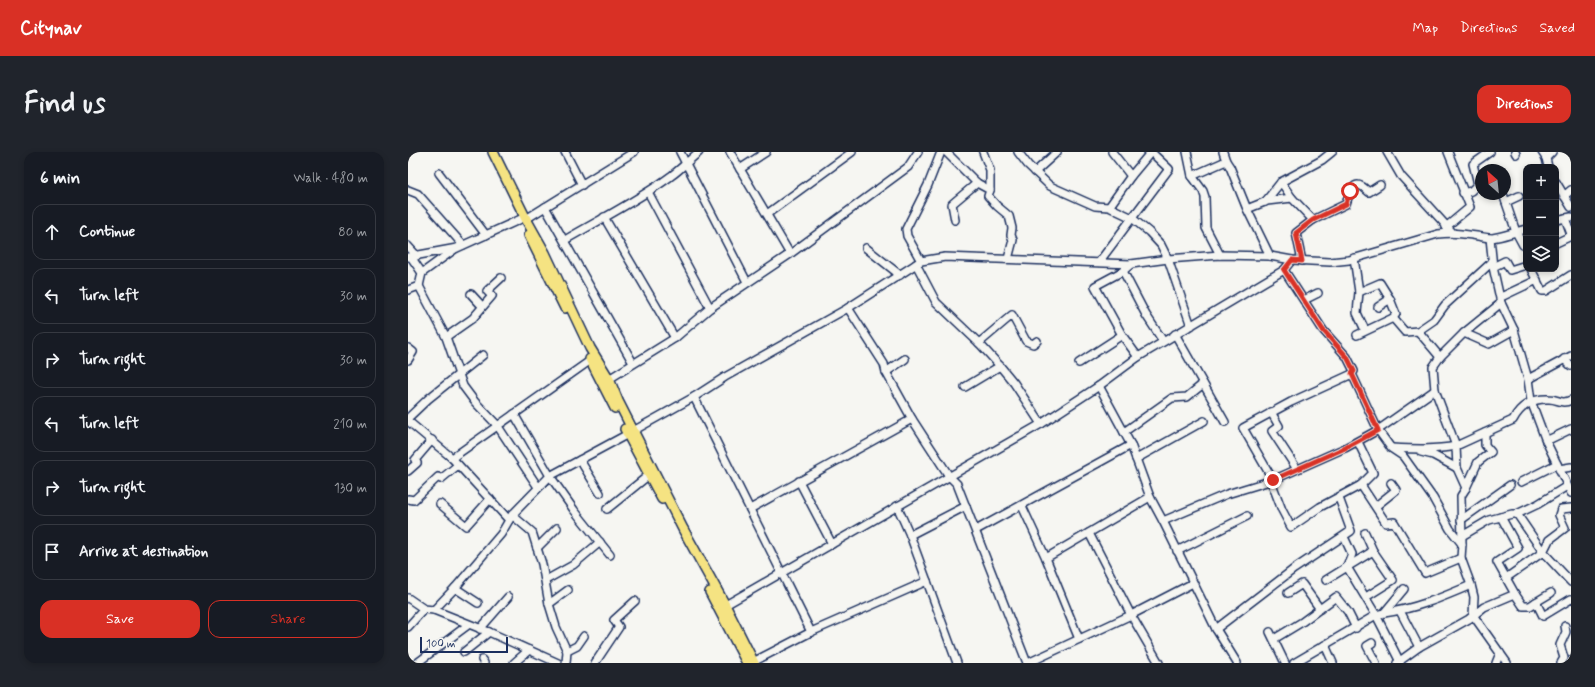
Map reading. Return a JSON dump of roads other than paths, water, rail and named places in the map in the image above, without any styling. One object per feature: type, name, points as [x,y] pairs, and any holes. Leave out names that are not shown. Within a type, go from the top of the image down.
[{"type":"main road","points":[[486,152],[523,219],[545,254],[590,348],[609,378],[649,475],[722,607]]},
{"type":"main road","points":[[493,152],[523,219],[591,360],[683,529],[751,663]]},
{"type":"street","points":[[565,152],[582,185]]},
{"type":"street","points":[[538,487],[497,425],[475,402],[463,386],[446,336],[419,286],[422,273],[460,247],[523,219],[545,207],[634,152]]},
{"type":"street","points":[[680,152],[747,282]]},
{"type":"street","points":[[565,240],[648,192],[672,176],[699,152]]},
{"type":"street","points":[[730,152],[790,254]]},
{"type":"street","points":[[740,169],[766,152]]},
{"type":"street","points":[[767,214],[852,152]]},
{"type":"street","points":[[609,378],[675,338],[710,308],[790,254],[908,167],[917,152]]},
{"type":"street","points":[[990,190],[976,182],[943,152],[906,229],[907,236],[936,302],[979,343],[1000,366],[1014,383],[1041,424]]},
{"type":"street","points":[[983,152],[990,170],[990,190],[988,196],[1009,216],[1012,228],[1011,235],[1014,240],[1008,259]]},
{"type":"street","points":[[1018,152],[1028,166],[1050,186],[1095,206],[1109,208],[1132,218],[1149,232],[1161,245],[1168,259],[1191,326]]},
{"type":"street","points":[[1035,172],[1058,152]]},
{"type":"street","points":[[1112,152],[1131,176]]},
{"type":"street","points":[[1099,262],[1169,169],[1151,152],[1131,176],[1109,208]]},
{"type":"street","points":[[1187,152],[1192,176],[1203,191],[1205,197],[1206,228],[1220,255]]},
{"type":"street","points":[[1223,152],[1247,210],[1270,256]]},
{"type":"street","points":[[1265,202],[1281,182],[1322,160],[1332,152]]},
{"type":"street","points":[[1388,152],[1401,176],[1453,233]]},
{"type":"street","points":[[1446,227],[1470,207],[1463,193],[1448,152]]},
{"type":"street","points":[[1463,193],[1471,191],[1478,184],[1473,164],[1490,152]]},
{"type":"street","points":[[1544,155],[1552,152]]},
{"type":"street","points":[[1192,176],[1226,161]]},
{"type":"street","points":[[439,173],[486,235]]},
{"type":"street","points":[[955,220],[952,204],[976,182]]},
{"type":"street","points":[[1281,182],[1292,198],[1313,220]]},
{"type":"street","points":[[1302,261],[1296,233],[1313,220],[1346,204],[1350,191],[1358,185],[1369,192],[1380,185]]},
{"type":"street","points":[[1559,187],[1571,207]]},
{"type":"street","points":[[408,190],[418,194],[460,247]]},
{"type":"street","points":[[1564,196],[1571,190]]},
{"type":"street","points":[[648,192],[710,308]]},
{"type":"street","points":[[1519,196],[1506,202],[1516,232],[1523,245]]},
{"type":"street","points":[[1247,210],[1265,202],[1292,198]]},
{"type":"street","points":[[545,207],[565,240],[633,363]]},
{"type":"street","points":[[604,217],[675,338]]},
{"type":"street","points":[[1559,241],[1571,235],[1568,218]]},
{"type":"street","points":[[434,610],[455,588],[501,534],[511,518],[538,487],[550,476],[564,467],[631,433],[694,397],[725,377],[848,308],[919,263],[945,257],[1131,264],[1168,259],[1220,255],[1270,256],[1302,261],[1330,262],[1354,258],[1438,234],[1453,233],[1490,238],[1523,230]]},
{"type":"street","points":[[1490,238],[1492,264],[1501,300],[1514,330],[1528,379],[1531,401],[1546,441],[1571,494]]},
{"type":"street","points":[[408,246],[422,273]]},
{"type":"street","points":[[412,256],[460,247]]},
{"type":"street","points":[[866,248],[900,275]]},
{"type":"street","points":[[1354,258],[1358,292],[1358,313],[1364,330]]},
{"type":"street","points":[[722,607],[1041,424],[1099,386],[1138,357],[1163,341],[1191,326],[1284,270],[1292,260]]},
{"type":"street","points":[[1393,318],[1405,332],[1418,331],[1434,320],[1445,305],[1492,264],[1505,261],[1510,270],[1523,266]]},
{"type":"street","points":[[1131,264],[1123,271],[1095,286],[1122,335],[1138,357]]},
{"type":"street","points":[[1284,270],[1323,330],[1347,357],[1354,371],[1352,374],[1378,430],[1392,448],[1403,456],[1433,498],[1450,530],[1462,540]]},
{"type":"street","points":[[1123,271],[1146,315],[1163,341]]},
{"type":"street","points":[[1533,272],[1542,291],[1546,291],[1571,275]]},
{"type":"street","points":[[446,336],[473,318],[492,296],[488,291],[501,278]]},
{"type":"street","points":[[1466,488],[1457,468],[1456,446],[1435,390],[1433,367],[1440,357],[1464,333],[1501,300],[1537,280]]},
{"type":"street","points":[[1357,335],[1364,330],[1393,318],[1396,314],[1390,299],[1380,283],[1358,292]]},
{"type":"street","points":[[408,290],[419,286]]},
{"type":"street","points":[[1304,300],[1318,293]]},
{"type":"street","points":[[471,294],[482,306]]},
{"type":"street","points":[[1378,307],[1390,299]]},
{"type":"street","points":[[848,308],[884,364],[886,372],[912,419],[949,476],[957,484],[1027,663],[1131,615],[1193,583]]},
{"type":"street","points":[[979,343],[1012,315],[1026,341],[1033,344],[1038,341]]},
{"type":"street","points":[[1464,333],[1489,344],[1514,330]]},
{"type":"street","points":[[1418,331],[1440,357]]},
{"type":"street","points":[[1175,334],[1224,422]]},
{"type":"street","points":[[1079,363],[1122,335]]},
{"type":"street","points":[[408,348],[413,352],[408,360]]},
{"type":"street","points":[[483,355],[408,419],[452,458],[490,499],[511,518],[532,532],[546,580],[556,627],[566,651],[566,663]]},
{"type":"street","points":[[1528,379],[1571,356]]},
{"type":"street","points":[[886,372],[906,359]]},
{"type":"street","points":[[452,458],[591,360]]},
{"type":"street","points":[[1564,360],[1571,366]]},
{"type":"street","points":[[965,387],[1000,366]]},
{"type":"street","points":[[1352,374],[1271,412],[1243,428],[1272,481],[1282,510],[1291,527],[1320,507],[1361,485],[1373,473],[1358,442]]},
{"type":"street","points":[[1124,432],[1172,398],[1187,397],[1203,384]]},
{"type":"street","points":[[1099,386],[1131,445],[1150,497],[1216,629],[1237,663]]},
{"type":"street","points":[[1163,521],[1227,494],[1272,481],[1358,442],[1378,430],[1435,390]]},
{"type":"street","points":[[694,397],[811,632]]},
{"type":"street","points":[[1392,448],[1420,449],[1447,448],[1456,446],[1513,420],[1516,413],[1531,401],[1551,399],[1559,402],[1566,402],[1571,400]]},
{"type":"street","points":[[1271,412],[1279,426],[1272,430],[1297,469]]},
{"type":"street","points":[[514,414],[550,476],[574,510],[610,555]]},
{"type":"street","points":[[750,509],[912,419]]},
{"type":"street","points":[[1136,459],[1204,421]]},
{"type":"street","points":[[1546,441],[1571,429]]},
{"type":"street","points":[[1485,433],[1485,445],[1491,452],[1478,462],[1461,496],[1461,558],[1472,585],[1474,597],[1473,616],[1507,663]]},
{"type":"street","points":[[408,471],[417,463],[415,460],[432,440]]},
{"type":"street","points":[[976,530],[1131,445]]},
{"type":"street","points":[[1403,456],[1412,453],[1429,453],[1457,468]]},
{"type":"street","points":[[580,460],[600,493]]},
{"type":"street","points":[[408,499],[414,500],[438,477],[442,479],[458,465]]},
{"type":"street","points":[[1521,482],[1558,467],[1571,467]]},
{"type":"street","points":[[607,509],[649,475]]},
{"type":"street","points":[[799,481],[832,544]]},
{"type":"street","points":[[1376,506],[1396,490],[1391,483]]},
{"type":"street","points":[[1361,485],[1386,523],[1394,522],[1425,573],[1461,558]]},
{"type":"street","points":[[1461,520],[1510,485]]},
{"type":"street","points":[[1462,540],[1489,520],[1517,514],[1538,504],[1567,486]]},
{"type":"street","points":[[1046,558],[1150,497]]},
{"type":"street","points":[[1216,629],[1320,550],[1351,532],[1339,498]]},
{"type":"street","points":[[440,504],[466,526],[490,499]]},
{"type":"street","points":[[897,506],[910,535],[958,663]]},
{"type":"street","points":[[910,535],[966,506]]},
{"type":"street","points":[[1022,506],[1046,558],[1079,639]]},
{"type":"street","points":[[1506,578],[1543,552],[1548,540],[1565,528],[1559,515],[1561,510],[1571,508]]},
{"type":"street","points":[[1517,514],[1543,552],[1571,582]]},
{"type":"street","points":[[1178,551],[1247,516]]},
{"type":"street","points":[[1501,518],[1518,548],[1497,562],[1515,594],[1523,606],[1530,606],[1551,593]]},
{"type":"street","points":[[537,548],[557,528]]},
{"type":"street","points":[[1365,533],[1373,551],[1393,580],[1366,597]]},
{"type":"street","points":[[1089,534],[1131,615],[1159,663]]},
{"type":"street","points":[[1344,537],[1352,554],[1347,567]]},
{"type":"street","points":[[546,580],[573,565],[600,542]]},
{"type":"street","points":[[1326,580],[1373,551]]},
{"type":"street","points":[[1347,567],[1376,615],[1398,663],[1419,647],[1473,616],[1484,607],[1515,594]]},
{"type":"street","points":[[751,663],[811,632],[926,581]]},
{"type":"street","points":[[1288,593],[1302,584],[1320,609]]},
{"type":"street","points":[[1294,663],[1376,615],[1384,612],[1400,611],[1431,602],[1472,585]]},
{"type":"street","points":[[455,588],[478,603]]},
{"type":"street","points":[[1384,612],[1404,589]]},
{"type":"street","points":[[550,604],[568,590]]},
{"type":"street","points":[[480,629],[508,597]]},
{"type":"street","points":[[408,598],[424,609],[434,610],[468,625],[489,632],[558,663]]},
{"type":"street","points":[[1286,663],[1272,636],[1320,609],[1336,598],[1348,612],[1356,628]]},
{"type":"street","points":[[1536,602],[1544,616],[1571,599]]},
{"type":"street","points":[[595,663],[619,627],[614,620],[635,601]]},
{"type":"street","points":[[408,627],[424,609]]},
{"type":"street","points":[[1400,611],[1419,647]]},
{"type":"street","points":[[417,663],[468,625]]},
{"type":"street","points":[[1561,663],[1564,658],[1560,645],[1566,632],[1565,626]]},
{"type":"street","points":[[464,652],[489,632]]},
{"type":"street","points":[[566,651],[577,646],[584,636]]},
{"type":"street","points":[[1372,643],[1367,646],[1376,663]]},
{"type":"street","points":[[1325,645],[1333,663]]},
{"type":"street","points":[[514,663],[529,650]]},
{"type":"street","points":[[1496,663],[1500,653]]}]
